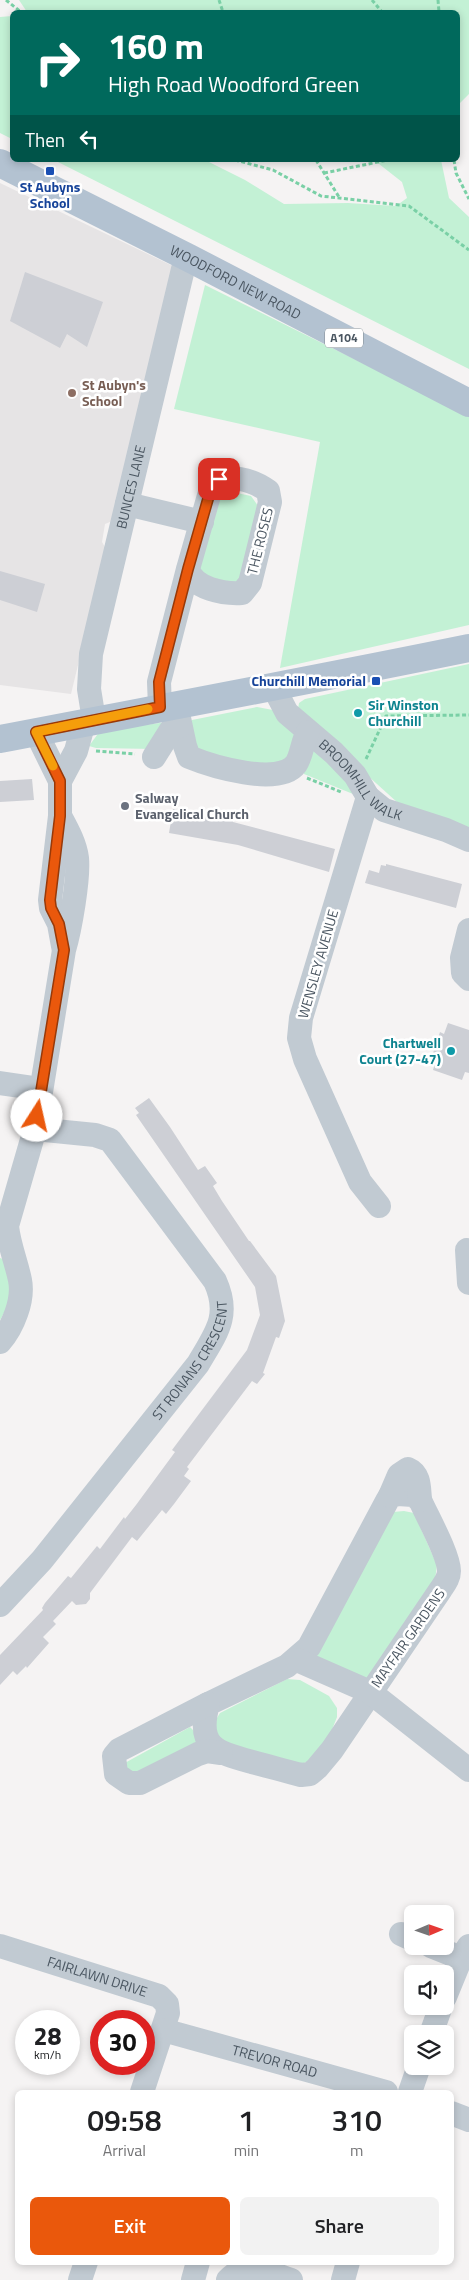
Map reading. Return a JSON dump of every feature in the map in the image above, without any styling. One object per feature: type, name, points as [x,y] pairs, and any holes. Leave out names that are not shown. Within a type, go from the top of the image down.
[{"type":"main road","name":"WOODFORD NEW ROAD","points":[[0,163],[189,258],[469,403]]},
{"type":"main road","points":[[0,739],[89,721],[172,712],[274,688],[469,648]]},
{"type":"street","name":"BUNCES LANE","points":[[89,721],[89,665],[183,269],[189,258]]},
{"type":"street","name":"THE ROSES","points":[[188,569],[190,579],[199,584],[231,594],[242,593],[250,582],[270,502],[268,491],[259,484],[229,477],[219,479],[212,485],[188,569],[159,682],[189,757],[246,772],[276,775],[288,772]]},
{"type":"street","points":[[128,504],[202,522]]},
{"type":"street","name":"BROOMHILL WALK","points":[[274,688],[287,713],[334,753],[355,775],[367,800],[384,810],[446,830],[469,840]]},
{"type":"street","points":[[154,756],[171,730],[172,712]]},
{"type":"street","points":[[60,781],[89,721]]},
{"type":"street","points":[[0,1342],[14,1321],[21,1290],[20,1280],[4,1229],[35,1129],[64,950],[59,924],[51,908],[50,900],[60,816],[60,781],[36,732]]},
{"type":"street","points":[[288,772],[297,763],[308,732]]},
{"type":"street","name":"WENSLEY AVENUE","points":[[367,800],[301,1018],[299,1038],[305,1059],[360,1182],[379,1206]]},
{"type":"street","points":[[469,930],[462,958],[463,973],[469,979]]},
{"type":"street","points":[[0,1083],[41,1089]]},
{"type":"street","name":"ST RONANS CRESCENT","points":[[0,1605],[42,1560],[198,1364],[212,1339],[223,1313],[222,1297],[215,1281],[110,1140],[95,1136],[35,1129]]},
{"type":"street","points":[[466,1250],[469,1283]]},
{"type":"street","name":"MAYFAIR GARDENS","points":[[414,1495],[420,1500],[446,1558],[449,1570],[447,1580],[370,1692],[332,1750],[318,1768],[310,1774],[301,1775],[221,1753],[206,1751],[140,1783],[129,1783],[116,1774],[114,1756],[119,1750],[297,1660],[309,1647],[390,1496],[414,1495]]},
{"type":"street","name":"MAYFAIR GARDENS","points":[[297,1660],[370,1692],[469,1770]]},
{"type":"street","points":[[208,1704],[204,1719],[205,1731],[210,1744],[221,1753]]},
{"type":"street","name":"FAIRLAWN DRIVE","points":[[0,1946],[159,1996],[167,2004],[168,2013],[163,2030]]},
{"type":"street","points":[[454,1977],[465,1952]]},
{"type":"street","points":[[143,2090],[163,2030]]},
{"type":"street","name":"TREVOR ROAD","points":[[163,2030],[379,2090]]},
{"type":"street","points":[[411,2090],[416,2075]]},
{"type":"street","points":[[454,2114],[469,2120]]},
{"type":"street","points":[[80,2280],[85,2265]]},
{"type":"street","points":[[193,2280],[197,2265]]},
{"type":"street","points":[[343,2280],[347,2265]]},
{"type":"street","points":[[228,2280],[238,2270],[252,2268],[291,2280]]},
{"type":"path","points":[[6,0],[18,10]]},
{"type":"path","points":[[372,0],[380,10]]},
{"type":"path","points":[[243,162],[273,170],[321,196],[408,206],[469,250]]},
{"type":"path","points":[[317,162],[339,198]]},
{"type":"path","points":[[324,173],[378,162]]},
{"type":"path","points":[[454,162],[456,174],[469,199]]},
{"type":"path","points":[[355,775],[361,770],[386,716],[469,716]]},
{"type":"path","points":[[288,772],[367,800]]},
{"type":"shaded area","name":"St Aubyn's School","points":[[0,183],[175,267],[115,520],[105,524],[102,542],[106,549],[71,694],[0,685]]},
{"type":"green space","points":[[19,0],[469,0],[469,94],[460,103],[460,10],[26,10]]},
{"type":"green space","points":[[10,16],[10,138],[0,133],[0,17]]},
{"type":"green space","points":[[58,162],[209,162],[245,180],[284,204],[348,203],[396,206],[407,198],[402,182],[377,162],[441,162],[449,198],[469,217],[469,369]]},
{"type":"green space","points":[[205,285],[469,416],[469,625],[280,668],[320,442],[174,409]]},
{"type":"green space","points":[[237,493],[251,496],[261,510],[241,587],[198,574],[215,500],[223,495]]},
{"type":"green space","points":[[469,664],[469,830],[398,803],[325,737],[298,709],[299,703],[305,699]]},
{"type":"green space","points":[[257,707],[273,710],[292,727],[296,743],[293,754],[275,769],[196,751],[186,726],[192,720]]},
{"type":"green space","points":[[167,722],[154,749],[96,748],[89,746],[100,731]]},
{"type":"green space","points":[[308,746],[350,775],[353,794],[304,774],[304,759]]},
{"type":"green space","points":[[0,1258],[3,1259],[10,1283],[10,1296],[0,1320]]},
{"type":"green space","points":[[404,1511],[414,1513],[437,1565],[435,1580],[366,1683],[317,1658],[316,1650],[393,1512]]},
{"type":"green space","points":[[287,1679],[300,1680],[329,1696],[337,1708],[337,1717],[324,1750],[309,1761],[292,1768],[220,1746],[212,1726],[220,1713]]},
{"type":"green space","points":[[190,1727],[199,1736],[199,1744],[139,1779],[123,1764]]},
{"type":"building","points":[[25,272],[103,302],[87,347],[67,334],[60,348],[10,321]]},
{"type":"building","points":[[0,571],[45,584],[37,612],[0,600]]},
{"type":"building","points":[[32,779],[34,800],[0,802],[0,781]]},
{"type":"building","points":[[173,809],[233,820],[233,822],[335,849],[329,872],[238,845],[169,833]]},
{"type":"building","points":[[386,864],[462,884],[456,908],[365,883],[369,870],[379,873],[381,865],[386,866]]},
{"type":"building","name":"Chartwell Court (27-47)","points":[[448,1023],[469,1030],[469,1073],[465,1072],[462,1080],[433,1070],[436,1060],[431,1059],[440,1032],[444,1034]]},
{"type":"building","points":[[149,1098],[198,1170],[205,1166],[217,1183],[213,1186],[222,1201],[276,1276],[285,1321],[279,1338],[276,1337],[263,1373],[265,1374],[257,1384],[252,1381],[187,1467],[189,1469],[184,1476],[191,1481],[174,1504],[166,1514],[162,1510],[137,1541],[132,1537],[90,1593],[90,1599],[86,1604],[76,1605],[72,1601],[53,1621],[56,1624],[43,1637],[49,1643],[27,1668],[26,1666],[17,1675],[13,1671],[0,1685],[0,1655],[43,1610],[42,1608],[45,1603],[68,1576],[71,1578],[97,1546],[100,1549],[124,1517],[125,1519],[136,1505],[175,1452],[172,1450],[247,1350],[260,1315],[255,1287],[136,1115],[139,1113],[135,1108]]},
{"type":"slow traffic","points":[[53,766],[36,732],[148,709]]},
{"type":"place","name":"St Aubyns School","points":[[50,171]]},
{"type":"place","name":"St Aubyn's School","points":[[72,393]]},
{"type":"place","name":"Churchill Memorial","points":[[376,681]]},
{"type":"place","name":"Sir Winston Churchill","points":[[358,713]]},
{"type":"place","name":"Salway Evangelical Church","points":[[125,806]]},
{"type":"place","name":"Chartwell Court (27-47)","points":[[451,1051]]},
{"type":"route","points":[[37,1116],[64,950],[59,924],[51,908],[50,900],[56,863],[60,816],[60,781],[36,732],[160,707],[159,682],[188,569],[212,485],[219,479]]}]
